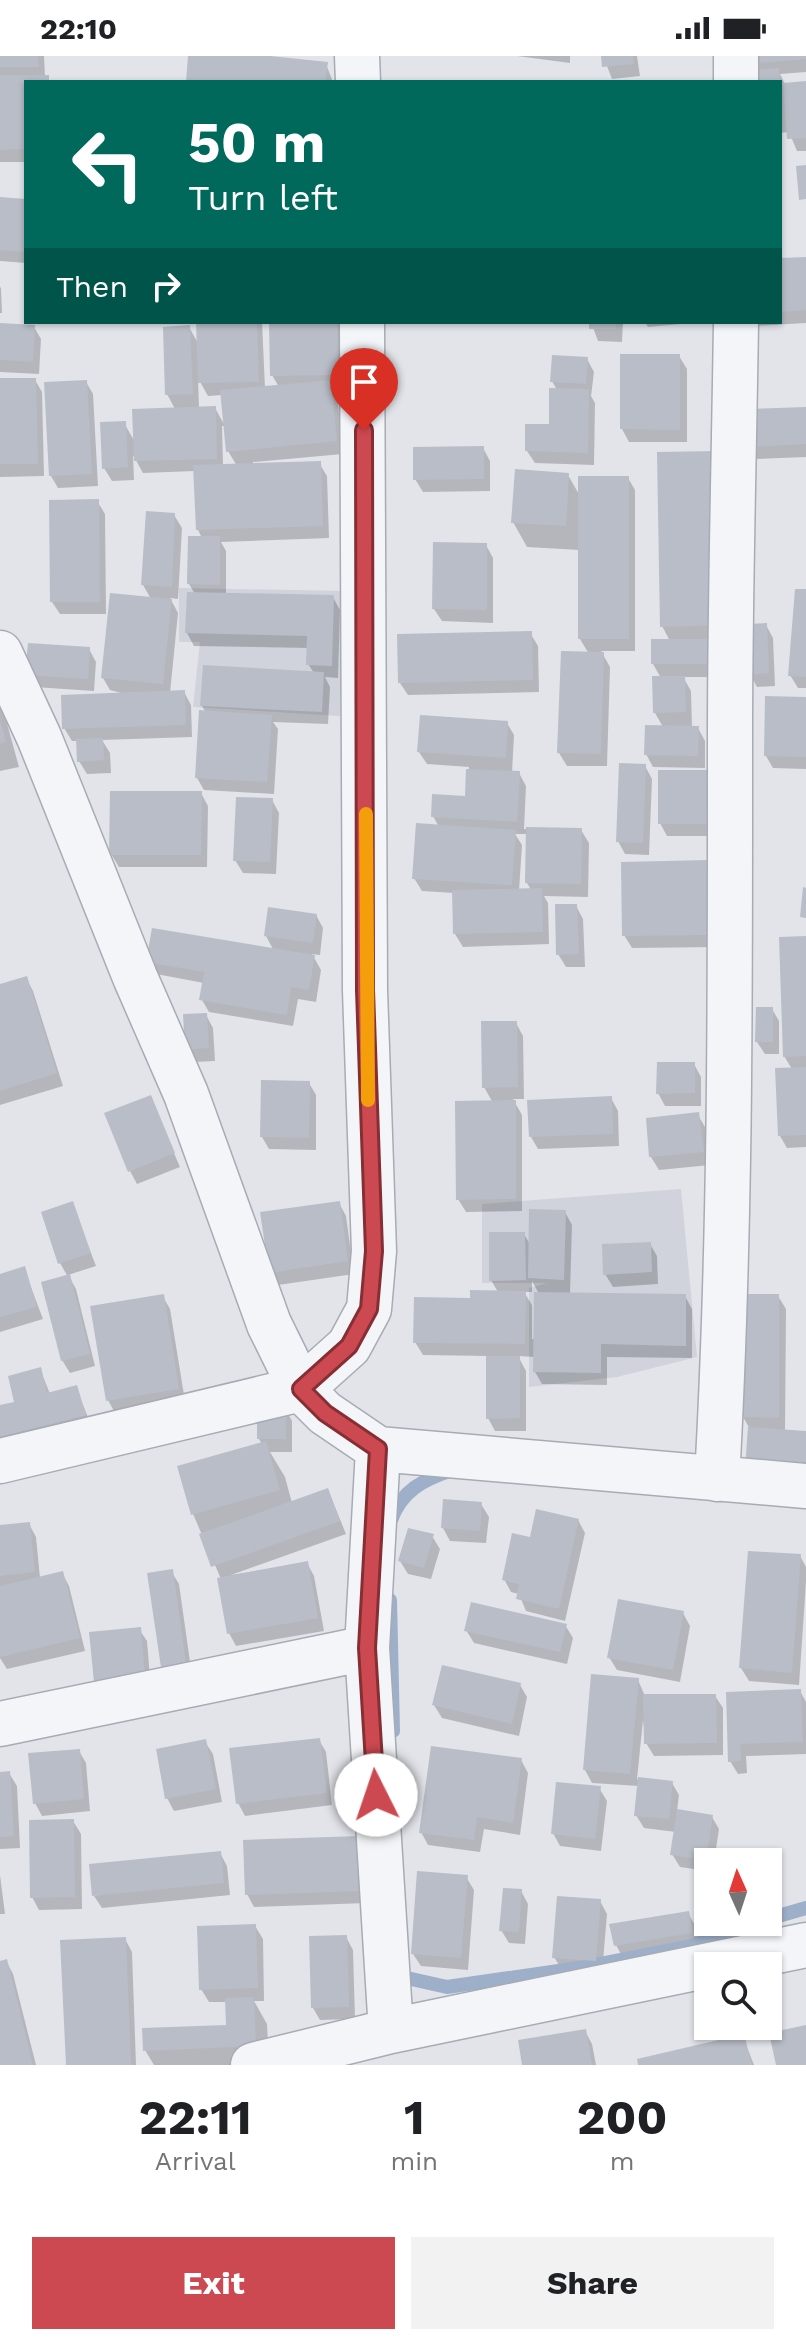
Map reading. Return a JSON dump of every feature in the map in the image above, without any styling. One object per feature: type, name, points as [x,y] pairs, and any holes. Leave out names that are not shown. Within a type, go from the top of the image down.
[{"type":"street","points":[[357,56],[358,80]]},
{"type":"street","points":[[736,56],[736,80]]},
{"type":"street","points":[[0,1461],[301,1389],[349,1346],[369,1309],[374,1251],[365,990],[362,324]]},
{"type":"street","points":[[717,1479],[727,1309],[732,1057],[730,731],[736,324]]},
{"type":"street","points":[[0,653],[39,737],[186,1094],[269,1324],[301,1389],[325,1413],[378,1449],[806,1486]]},
{"type":"street","points":[[378,1449],[367,1648],[391,2031]]},
{"type":"street","points":[[0,1724],[367,1648]]},
{"type":"street","points":[[253,2065],[391,2031],[806,1945]]},
{"type":"shaded area","points":[[179,588],[345,591],[340,716],[193,707],[200,642],[179,642]]},
{"type":"shaded area","points":[[681,1189],[697,1357],[617,1377],[529,1387],[529,1288],[547,1283],[482,1283],[482,1204]]},
{"type":"building","points":[[0,56],[38,56],[39,67],[0,67]]},
{"type":"building","points":[[188,56],[270,56],[328,62],[325,80],[186,80]]},
{"type":"building","points":[[601,56],[633,56],[634,64],[602,67]]},
{"type":"building","points":[[745,56],[806,56],[806,59],[746,64]]},
{"type":"building","points":[[779,68],[780,80],[751,80],[750,70]]},
{"type":"building","points":[[0,75],[49,75],[49,80],[24,80],[24,149],[0,150]]},
{"type":"building","points":[[806,81],[806,138],[787,139],[783,83]]},
{"type":"building","points":[[806,165],[806,199],[799,200],[796,166]]},
{"type":"building","points":[[0,197],[24,199],[24,252],[0,250]]},
{"type":"building","points":[[806,257],[806,310],[782,312],[782,258]]},
{"type":"building","points":[[0,323],[35,325],[33,362],[0,360]]},
{"type":"building","points":[[196,324],[257,324],[259,382],[198,383]]},
{"type":"building","points":[[269,324],[337,324],[338,375],[270,376]]},
{"type":"building","points":[[589,324],[616,324],[616,329],[589,329]]},
{"type":"building","points":[[190,325],[193,394],[165,395],[163,327]]},
{"type":"building","points":[[620,354],[680,354],[680,430],[620,429]]},
{"type":"building","points":[[552,355],[588,357],[586,384],[550,382]]},
{"type":"building","points":[[0,378],[36,378],[38,464],[0,464]]},
{"type":"building","points":[[87,380],[92,474],[49,476],[44,382]]},
{"type":"building","points":[[331,380],[337,441],[226,452],[220,390]]},
{"type":"building","points":[[549,388],[589,389],[588,453],[525,451],[525,424],[549,424]]},
{"type":"building","points":[[216,406],[217,459],[134,461],[132,409]]},
{"type":"building","points":[[806,407],[806,444],[747,447],[745,409]]},
{"type":"building","points":[[126,421],[128,467],[102,469],[100,422]]},
{"type":"building","points":[[484,446],[484,479],[413,480],[413,447]]},
{"type":"building","points":[[719,451],[722,625],[660,627],[657,452]]},
{"type":"building","points":[[321,461],[323,526],[196,530],[193,465]]},
{"type":"building","points":[[515,469],[569,473],[566,526],[511,523]]},
{"type":"building","points":[[578,476],[629,476],[629,639],[578,639]]},
{"type":"building","points":[[99,499],[100,602],[50,602],[49,500]]},
{"type":"building","points":[[146,511],[175,513],[172,587],[141,585]]},
{"type":"building","points":[[188,536],[220,536],[220,585],[187,584]]},
{"type":"building","points":[[433,542],[487,543],[487,610],[432,609]]},
{"type":"building","points":[[795,589],[806,589],[806,677],[788,676]]},
{"type":"building","points":[[187,592],[334,595],[332,666],[306,665],[307,636],[185,633]]},
{"type":"building","points":[[110,593],[172,599],[163,684],[101,678]]},
{"type":"building","points":[[767,623],[769,673],[748,675],[746,624]]},
{"type":"building","points":[[532,631],[533,680],[398,683],[397,634]]},
{"type":"building","points":[[651,639],[712,639],[711,664],[651,664]]},
{"type":"building","points":[[28,643],[90,647],[88,679],[25,675]]},
{"type":"building","points":[[561,651],[604,652],[601,754],[557,753]]},
{"type":"building","points":[[203,665],[324,672],[322,712],[200,706]]},
{"type":"building","points":[[652,676],[685,676],[686,712],[653,713]]},
{"type":"building","points":[[185,690],[186,725],[62,729],[61,695]]},
{"type":"building","points":[[765,696],[806,697],[806,757],[764,756]]},
{"type":"building","points":[[199,710],[272,715],[267,782],[195,778]]},
{"type":"building","points":[[420,715],[508,721],[506,758],[417,752]]},
{"type":"building","points":[[0,720],[6,742],[0,744]]},
{"type":"building","points":[[645,725],[699,726],[698,756],[644,755]]},
{"type":"building","points":[[103,738],[104,760],[77,762],[76,739]]},
{"type":"building","points":[[619,763],[646,764],[643,843],[616,842]]},
{"type":"building","points":[[466,769],[520,771],[517,822],[431,817],[432,794],[465,796]]},
{"type":"building","points":[[658,770],[713,770],[713,824],[658,824]]},
{"type":"building","points":[[110,791],[202,791],[201,855],[109,855]]},
{"type":"building","points":[[236,797],[273,798],[270,862],[233,861]]},
{"type":"building","points":[[416,823],[516,830],[512,885],[412,879]]},
{"type":"building","points":[[526,827],[582,828],[581,884],[525,883]]},
{"type":"building","points":[[709,860],[711,935],[622,936],[621,862]]},
{"type":"building","points":[[803,887],[806,888],[806,918],[800,917]]},
{"type":"building","points":[[542,888],[543,932],[453,934],[452,890]]},
{"type":"building","points":[[555,904],[577,904],[579,954],[556,955]]},
{"type":"building","points":[[268,907],[317,914],[313,943],[264,936]]},
{"type":"building","points":[[152,928],[315,955],[309,990],[291,987],[287,1015],[199,1000],[204,972],[146,962]]},
{"type":"building","points":[[806,936],[806,1056],[783,1057],[779,937]]},
{"type":"building","points":[[27,976],[57,1073],[0,1091],[0,984]]},
{"type":"building","points":[[756,1007],[773,1007],[773,1042],[755,1042]]},
{"type":"building","points":[[207,1013],[209,1048],[185,1050],[183,1014]]},
{"type":"building","points":[[481,1021],[517,1021],[518,1087],[482,1088]]},
{"type":"building","points":[[657,1062],[695,1062],[695,1093],[656,1094]]},
{"type":"building","points":[[806,1067],[806,1135],[778,1136],[775,1068]]},
{"type":"building","points":[[261,1080],[310,1081],[309,1138],[260,1137]]},
{"type":"building","points":[[151,1095],[175,1153],[128,1172],[104,1113]]},
{"type":"building","points":[[612,1096],[613,1134],[529,1137],[527,1100]]},
{"type":"building","points":[[516,1100],[516,1199],[456,1200],[455,1101]]},
{"type":"building","points":[[699,1112],[704,1152],[649,1157],[646,1118]]},
{"type":"building","points":[[73,1201],[91,1253],[58,1264],[41,1212]]},
{"type":"building","points":[[340,1201],[348,1261],[269,1273],[260,1212]]},
{"type":"building","points":[[529,1209],[566,1210],[564,1280],[528,1278]]},
{"type":"building","points":[[489,1232],[525,1232],[526,1280],[489,1281]]},
{"type":"building","points":[[651,1242],[652,1272],[603,1275],[602,1244]]},
{"type":"building","points":[[25,1266],[37,1307],[0,1317],[0,1274]]},
{"type":"building","points":[[70,1274],[90,1354],[61,1361],[41,1282]]},
{"type":"building","points":[[470,1290],[526,1291],[525,1344],[413,1343],[414,1297],[470,1298]]},
{"type":"building","points":[[534,1292],[686,1294],[686,1346],[601,1344],[601,1373],[533,1372]]},
{"type":"building","points":[[164,1294],[179,1389],[106,1401],[90,1306]]},
{"type":"building","points":[[741,1294],[779,1294],[779,1418],[741,1417]]},
{"type":"building","points":[[486,1356],[520,1356],[520,1418],[486,1419]]},
{"type":"building","points":[[41,1367],[47,1393],[77,1385],[86,1415],[0,1437],[0,1405],[14,1402],[8,1376]]},
{"type":"building","points":[[286,1406],[286,1439],[257,1439],[257,1407]]},
{"type":"building","points":[[748,1427],[806,1431],[806,1473],[745,1469]]},
{"type":"building","points":[[266,1441],[280,1490],[191,1515],[177,1466]]},
{"type":"building","points":[[328,1488],[340,1521],[211,1567],[199,1534]]},
{"type":"building","points":[[443,1499],[482,1502],[480,1531],[441,1528]]},
{"type":"building","points":[[536,1509],[579,1519],[559,1609],[516,1599],[519,1584],[502,1580],[512,1533],[530,1537]]},
{"type":"building","points":[[30,1522],[35,1572],[0,1576],[0,1525]]},
{"type":"building","points":[[408,1528],[434,1534],[424,1568],[398,1561]]},
{"type":"building","points":[[748,1551],[801,1554],[792,1673],[739,1668]]},
{"type":"building","points":[[308,1561],[318,1618],[227,1634],[217,1578]]},
{"type":"building","points":[[173,1569],[187,1671],[162,1674],[147,1573]]},
{"type":"building","points":[[63,1571],[80,1638],[0,1657],[0,1586]]},
{"type":"building","points":[[618,1599],[684,1611],[673,1670],[607,1658]]},
{"type":"building","points":[[471,1602],[567,1624],[560,1652],[464,1631]]},
{"type":"building","points":[[141,1627],[145,1677],[94,1682],[89,1632]]},
{"type":"building","points":[[442,1665],[521,1683],[512,1724],[432,1705]]},
{"type":"building","points":[[591,1674],[639,1678],[630,1774],[583,1770]]},
{"type":"building","points":[[801,1689],[803,1742],[740,1744],[741,1761],[728,1762],[726,1692]]},
{"type":"building","points":[[643,1694],[716,1694],[717,1743],[644,1744]]},
{"type":"building","points":[[320,1738],[327,1793],[236,1804],[229,1748]]},
{"type":"building","points":[[206,1739],[216,1789],[165,1799],[156,1749]]},
{"type":"building","points":[[431,1746],[522,1758],[513,1823],[477,1817],[474,1840],[419,1833]]},
{"type":"building","points":[[80,1749],[84,1799],[33,1804],[28,1753]]},
{"type":"building","points":[[10,1771],[14,1836],[0,1837],[0,1772]]},
{"type":"building","points":[[638,1777],[673,1781],[669,1819],[634,1816]]},
{"type":"building","points":[[556,1782],[601,1786],[595,1839],[551,1834]]},
{"type":"building","points":[[677,1809],[713,1815],[708,1848],[694,1848],[694,1858],[670,1855]]},
{"type":"building","points":[[74,1819],[75,1897],[30,1898],[29,1820]]},
{"type":"building","points":[[359,1836],[360,1891],[245,1895],[243,1840]]},
{"type":"building","points":[[221,1851],[224,1883],[92,1896],[89,1864]]},
{"type":"building","points":[[417,1871],[468,1875],[461,1958],[411,1954]]},
{"type":"building","points":[[503,1888],[522,1889],[519,1932],[499,1931]]},
{"type":"building","points":[[557,1896],[601,1899],[596,1961],[552,1958]]},
{"type":"building","points":[[689,1911],[693,1933],[614,1946],[609,1924]]},
{"type":"building","points":[[256,1924],[258,1988],[199,1990],[197,1926]]},
{"type":"building","points":[[347,1935],[349,2007],[311,2008],[309,1936]]},
{"type":"building","points":[[126,1937],[131,2065],[66,2065],[60,1940]]},
{"type":"building","points":[[7,1959],[33,2065],[0,2065],[0,1961]]},
{"type":"building","points":[[254,1997],[256,2046],[143,2051],[142,2028],[226,2025],[225,1998]]},
{"type":"building","points":[[806,2025],[806,2065],[776,2065],[771,2040],[782,2040],[782,2030]]},
{"type":"building","points":[[586,2029],[592,2065],[522,2065],[518,2040]]},
{"type":"building","points":[[718,2040],[746,2040],[752,2065],[638,2065],[637,2059]]},
{"type":"waterway","points":[[391,1520],[407,1494],[452,1470]]},
{"type":"waterway","points":[[390,1600],[393,1731]]},
{"type":"waterway","points":[[782,1915],[806,1908]]},
{"type":"waterway","points":[[397,1972],[398,1976],[447,1987],[579,1968],[691,1946],[720,1936]]},
{"type":"slow traffic","points":[[366,814],[368,1100]]},
{"type":"route","points":[[364,430],[365,990],[374,1251],[369,1309],[349,1346],[301,1389],[325,1413],[378,1449],[367,1648],[376,1795]]}]
